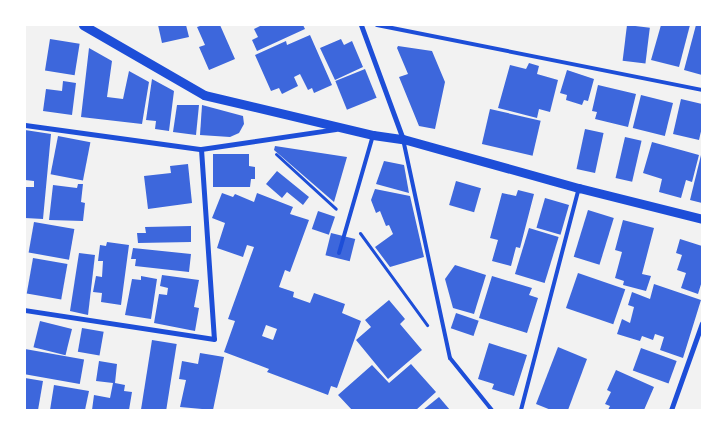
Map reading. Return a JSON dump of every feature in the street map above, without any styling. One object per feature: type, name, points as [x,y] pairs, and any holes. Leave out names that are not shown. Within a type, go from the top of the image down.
[{"type":"street","points":[[83,25],[204,95],[373,135],[403,139],[579,188],[702,219]]},
{"type":"street","points":[[361,25],[403,139]]},
{"type":"street","points":[[25,125],[200,149],[262,142],[342,128]]},
{"type":"street","points":[[25,310],[214,339],[200,149]]},
{"type":"street","points":[[671,410],[702,323]]},
{"type":"lane","points":[[377,25],[702,90]]},
{"type":"lane","points":[[339,253],[373,135]]},
{"type":"lane","points":[[403,139],[450,358],[492,410]]},
{"type":"lane","points":[[521,410],[579,188]]},
{"type":"path","points":[[262,142],[342,215]]},
{"type":"path","points":[[357,228],[450,358]]},
{"type":"building","points":[[158,25],[186,25],[189,37],[162,43]]},
{"type":"building","points":[[220,25],[235,59],[209,70],[199,47],[205,45],[197,27]]},
{"type":"building","points":[[262,25],[303,25],[305,29],[257,51],[252,40],[258,37],[254,29]]},
{"type":"building","points":[[627,25],[650,28],[645,64],[623,61]]},
{"type":"building","points":[[661,25],[690,25],[679,67],[651,60]]},
{"type":"building","points":[[696,25],[702,25],[702,75],[684,70]]},
{"type":"building","points":[[310,35],[332,85],[314,93],[312,88],[308,90],[300,74],[294,77],[298,86],[282,94],[279,88],[271,91],[255,55],[286,41],[287,45]]},
{"type":"building","points":[[50,39],[80,44],[75,75],[45,71]]},
{"type":"building","points":[[341,39],[344,45],[352,41],[363,67],[335,80],[320,48]]},
{"type":"building","points":[[398,46],[432,51],[445,82],[435,129],[419,126],[399,77],[408,74],[397,48]]},
{"type":"building","points":[[89,48],[112,61],[107,97],[123,99],[129,71],[149,82],[142,124],[81,117]]},
{"type":"building","points":[[529,63],[539,66],[537,74],[558,80],[550,112],[539,109],[537,118],[498,108],[510,65],[526,69]]},
{"type":"building","points":[[365,69],[377,98],[347,110],[335,81]]},
{"type":"building","points":[[567,70],[594,79],[588,101],[584,100],[582,105],[566,100],[567,95],[560,93]]},
{"type":"building","points":[[152,79],[174,91],[169,131],[155,129],[156,121],[146,120]]},
{"type":"building","points":[[63,81],[76,83],[72,115],[43,111],[46,89],[62,91]]},
{"type":"building","points":[[598,85],[636,94],[628,127],[595,119],[597,112],[592,111]]},
{"type":"building","points":[[641,95],[673,103],[665,136],[633,128]]},
{"type":"building","points":[[681,99],[702,104],[702,127],[699,140],[673,134]]},
{"type":"building","points":[[177,105],[199,105],[196,135],[173,132]]},
{"type":"building","points":[[202,105],[243,116],[244,124],[239,133],[230,137],[200,135]]},
{"type":"building","points":[[490,109],[541,121],[533,156],[482,144]]},
{"type":"building","points":[[585,129],[604,133],[595,173],[576,169]]},
{"type":"building","points":[[25,130],[51,134],[43,219],[25,218],[25,187],[34,187],[34,181],[25,180]]},
{"type":"building","points":[[58,136],[90,142],[83,181],[51,174]]},
{"type":"building","points":[[625,137],[642,141],[632,182],[616,178]]},
{"type":"building","points":[[652,142],[699,155],[692,182],[686,180],[681,198],[659,192],[662,179],[643,173]]},
{"type":"building","points":[[275,146],[347,157],[334,202],[274,150]]},
{"type":"building","points":[[213,154],[249,154],[249,166],[255,167],[255,179],[251,179],[250,187],[213,187]]},
{"type":"building","points":[[702,155],[702,203],[690,200]]},
{"type":"building","points":[[384,161],[404,165],[409,193],[376,184]]},
{"type":"building","points":[[188,164],[192,203],[148,209],[144,176],[171,173],[170,166]]},
{"type":"building","points":[[277,171],[309,197],[303,205],[287,192],[282,198],[266,184]]},
{"type":"building","points":[[456,181],[481,188],[474,212],[449,205]]},
{"type":"building","points":[[78,184],[83,184],[81,202],[85,203],[83,221],[49,220],[53,185],[77,188]]},
{"type":"building","points":[[375,189],[410,196],[424,257],[390,267],[375,247],[393,234],[389,225],[386,226],[380,211],[376,213],[371,200]]},
{"type":"building","points":[[518,190],[534,194],[520,248],[516,247],[511,266],[492,261],[498,240],[490,238],[502,193],[516,196]]},
{"type":"building","points":[[222,193],[233,197],[235,194],[254,202],[257,193],[293,207],[290,214],[309,220],[290,272],[285,270],[279,287],[294,292],[293,297],[310,303],[314,293],[345,304],[342,313],[361,321],[337,388],[331,386],[328,395],[267,372],[269,369],[224,352],[235,321],[228,319],[254,247],[247,245],[243,257],[217,248],[225,223],[212,218]],"holes":[[[266,325],[277,329],[273,340],[262,336]]]},
{"type":"building","points":[[545,198],[569,205],[560,235],[536,228]]},
{"type":"building","points":[[588,210],[614,218],[599,265],[574,257]]},
{"type":"building","points":[[318,211],[335,217],[329,235],[312,229]]},
{"type":"building","points":[[623,220],[654,228],[642,274],[651,276],[646,291],[623,285],[624,281],[615,278],[622,252],[615,250]]},
{"type":"building","points":[[34,222],[74,229],[69,260],[29,253]]},
{"type":"building","points":[[191,226],[191,242],[138,243],[137,233],[146,233],[145,227]]},
{"type":"building","points":[[529,228],[559,237],[545,283],[515,274]]},
{"type":"building","points":[[331,233],[355,239],[350,261],[325,255]]},
{"type":"building","points":[[680,239],[702,246],[702,281],[698,294],[681,288],[686,273],[677,270],[682,255],[676,253]]},
{"type":"building","points":[[107,242],[129,245],[121,305],[101,302],[102,293],[93,292],[96,276],[102,277],[103,261],[98,261],[100,245],[106,246]]},
{"type":"building","points":[[133,248],[191,254],[189,272],[135,266],[136,259],[131,259]]},
{"type":"building","points":[[79,253],[95,255],[88,315],[70,311]]},
{"type":"building","points":[[33,258],[67,264],[61,300],[27,293]]},
{"type":"building","points":[[455,265],[486,275],[474,314],[453,308],[445,279]]},
{"type":"building","points":[[578,273],[625,289],[613,324],[566,308]]},
{"type":"building","points":[[162,275],[199,280],[194,307],[199,308],[195,331],[154,323],[159,294],[167,295],[168,288],[160,286]]},
{"type":"building","points":[[141,276],[157,279],[151,319],[125,315],[132,279],[141,280]]},
{"type":"building","points":[[492,276],[532,288],[529,295],[538,298],[527,333],[479,318]]},
{"type":"building","points":[[654,284],[701,300],[683,358],[660,350],[664,337],[655,334],[653,340],[642,336],[640,341],[617,334],[622,319],[630,323],[634,307],[628,305],[632,292],[650,299]]},
{"type":"building","points":[[389,300],[405,319],[400,324],[422,350],[388,379],[356,340],[371,327],[365,320]]},
{"type":"building","points":[[456,313],[479,321],[473,336],[451,328]]},
{"type":"building","points":[[40,321],[72,329],[65,355],[33,347]]},
{"type":"building","points":[[82,328],[104,332],[99,355],[78,352]]},
{"type":"building","points":[[152,340],[177,344],[166,410],[141,410]]},
{"type":"building","points":[[489,343],[527,355],[514,396],[492,389],[494,384],[478,379]]},
{"type":"building","points":[[558,347],[587,359],[568,410],[551,410],[536,404]]},
{"type":"building","points":[[641,348],[677,361],[668,384],[633,371]]},
{"type":"building","points":[[25,349],[84,359],[80,384],[25,374]]},
{"type":"building","points":[[200,353],[224,357],[213,410],[180,407],[186,380],[179,379],[182,361],[198,364]]},
{"type":"building","points":[[99,361],[117,364],[115,383],[125,385],[124,391],[132,392],[129,410],[92,410],[94,395],[110,398],[113,383],[96,381]]},
{"type":"building","points":[[411,364],[436,392],[416,410],[352,410],[338,395],[372,365],[389,383]]},
{"type":"building","points":[[616,370],[654,387],[644,410],[608,410],[610,406],[605,404],[611,392],[607,390]]},
{"type":"building","points":[[25,378],[43,381],[38,410],[25,410]]},
{"type":"building","points":[[54,385],[89,391],[85,410],[50,410]]},
{"type":"building","points":[[439,397],[450,410],[423,410]]}]
